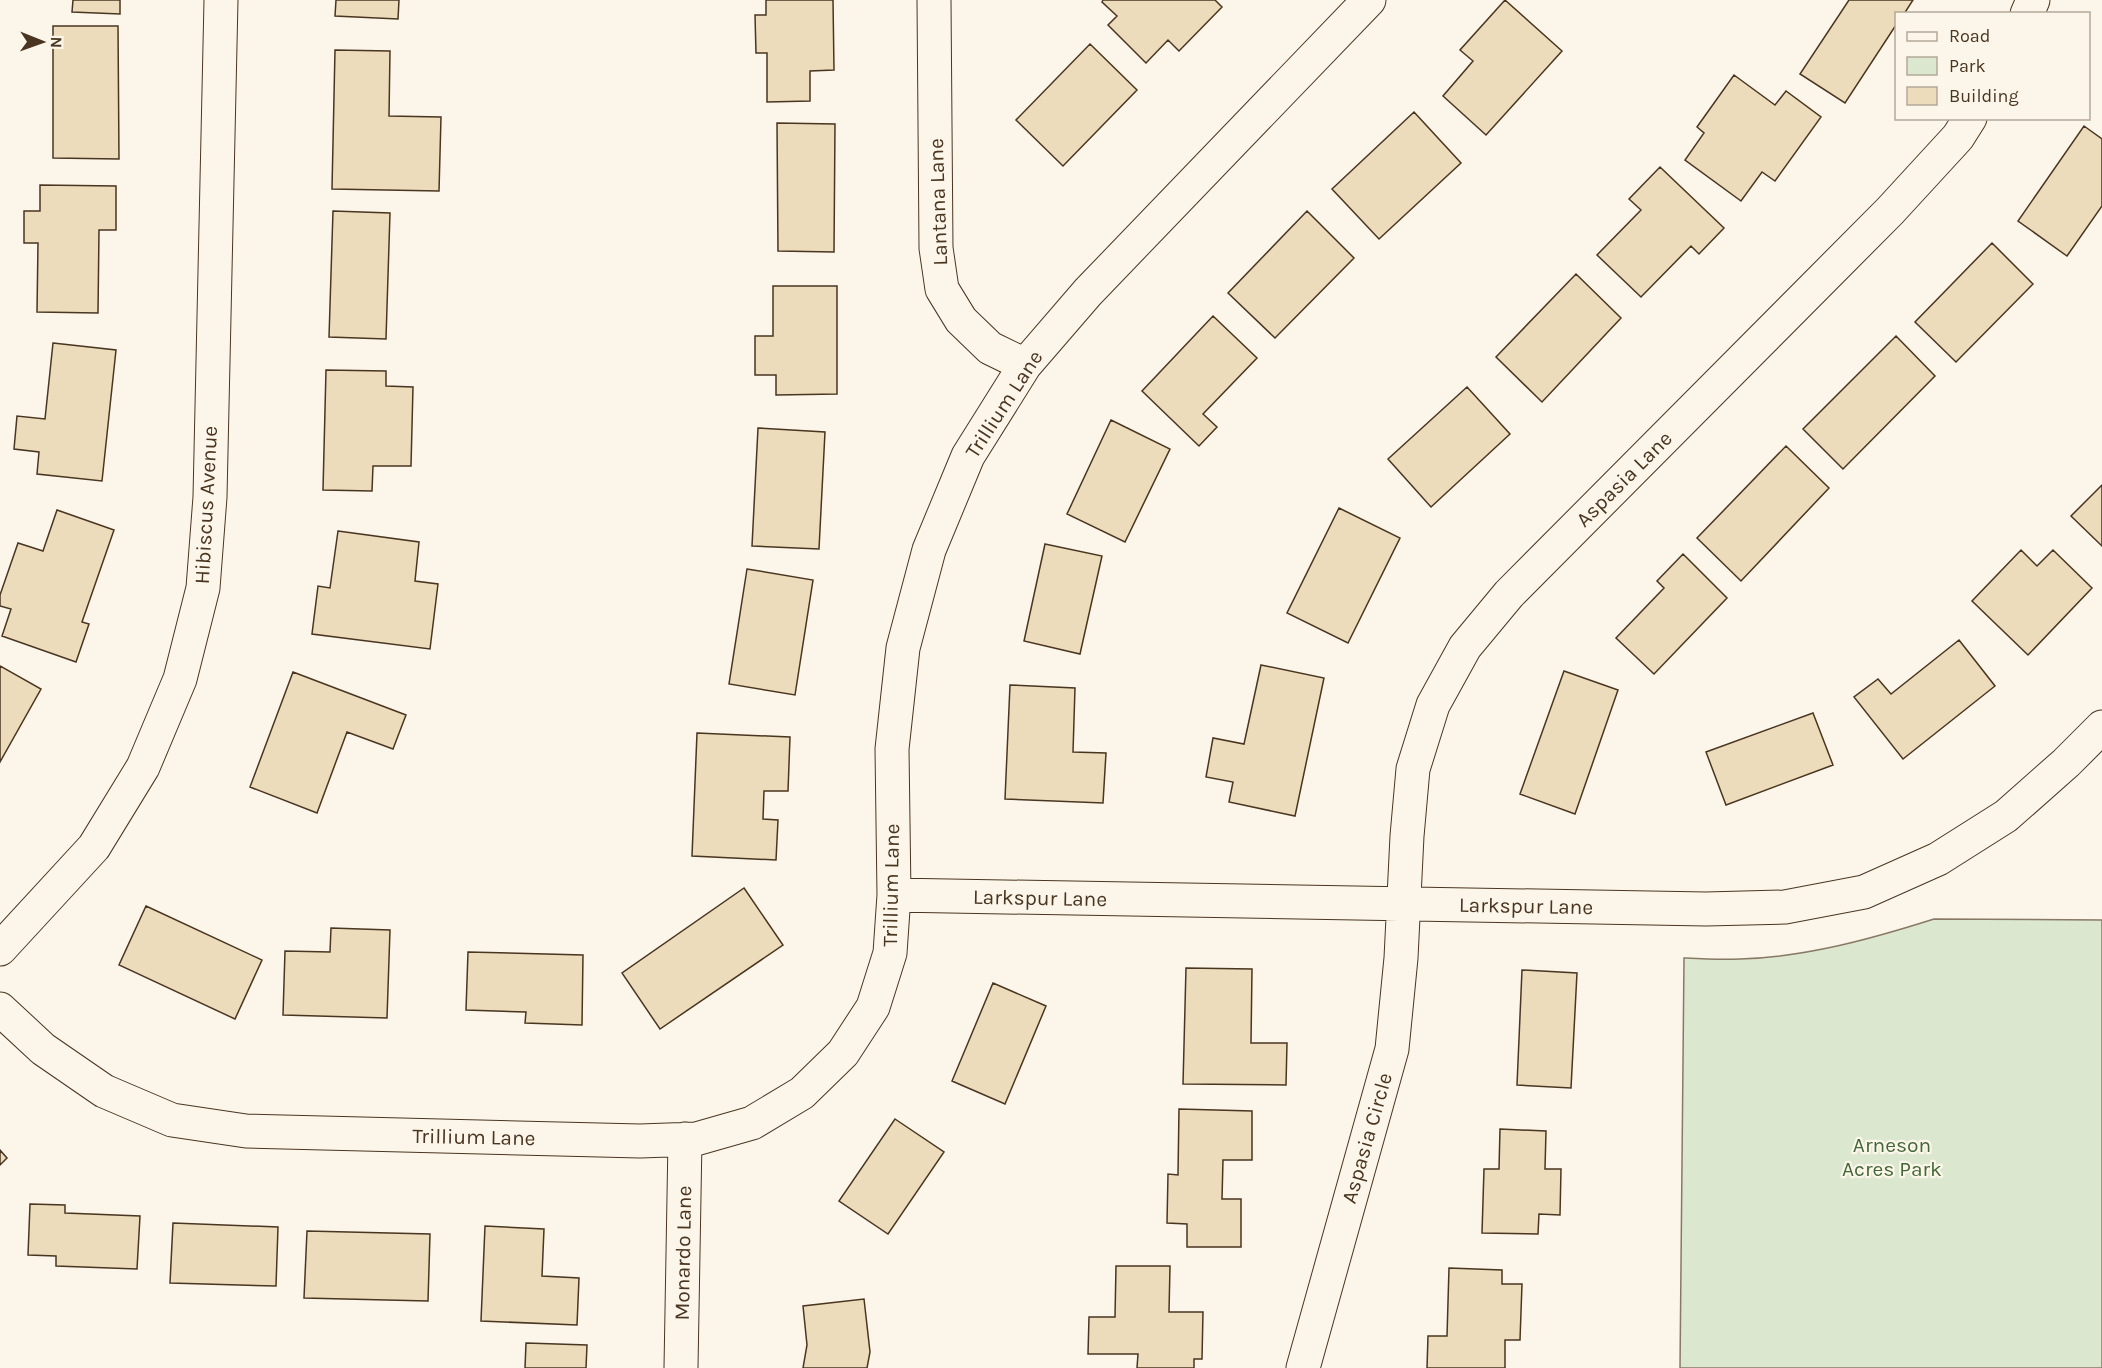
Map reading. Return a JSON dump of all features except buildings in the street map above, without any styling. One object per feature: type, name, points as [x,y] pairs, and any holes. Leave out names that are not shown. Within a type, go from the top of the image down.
[{"type":"street","name":"Hibiscus Avenue","points":[[0,949],[93,847],[143,767],[180,679],[203,588],[210,497],[221,0]]},
{"type":"street","name":"Lantana Lane","points":[[934,0],[936,248],[942,289],[961,320],[990,348],[1025,365]]},
{"type":"street","name":"Trillium Lane","points":[[0,1009],[42,1050],[104,1091],[172,1120],[246,1131],[639,1141],[696,1139],[752,1123],[802,1093],[843,1053],[873,1007],[890,953],[894,895],[892,749],[903,648],[928,550],[968,456],[1025,365],[1088,292],[1369,0]]},
{"type":"street","name":"Aspasia Lane","points":[[1404,904],[1413,769],[1433,705],[1465,647],[1509,594],[1890,211],[1958,137],[1969,120]]},
{"type":"street","name":"Larkspur Lane","points":[[894,895],[1729,909],[1785,907],[1864,892],[1938,859],[2006,816],[2066,763],[2102,727]]},
{"type":"street","name":"Aspasia Circle","points":[[1303,1368],[1392,1050],[1404,904]]},
{"type":"street","name":"Monardo Lane","points":[[681,1368],[685,1139]]},
{"type":"green space","name":"Arneson Acres Park","points":[[1934,919],[2102,920],[2102,1368],[1680,1368],[1684,958],[1733,959],[1789,955],[1862,940]]}]
